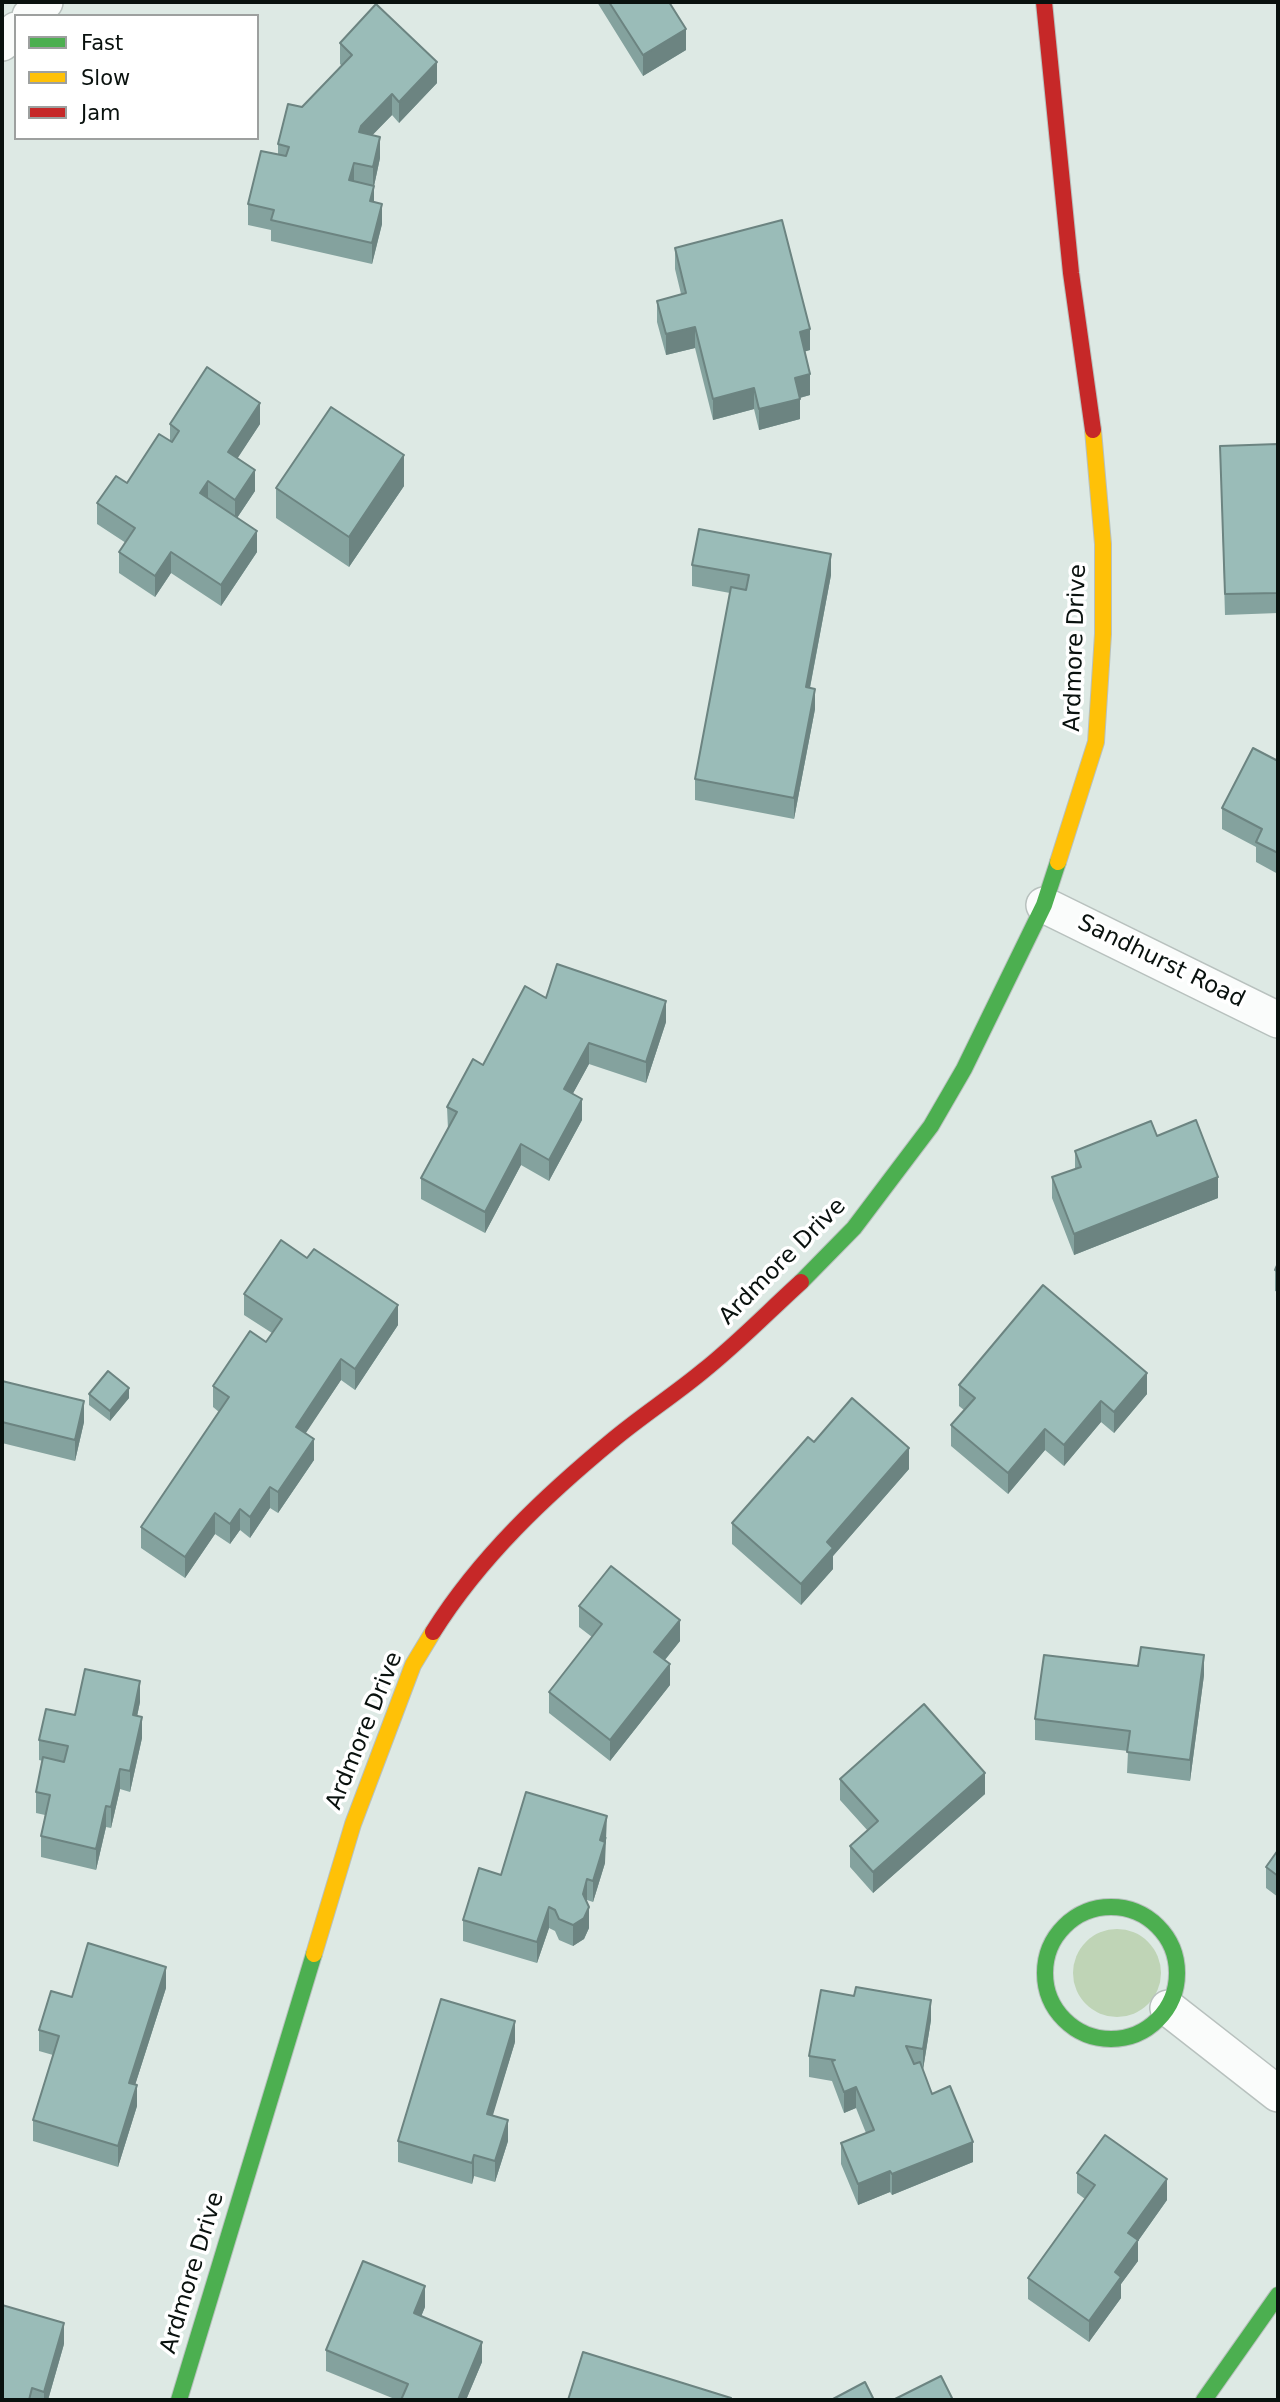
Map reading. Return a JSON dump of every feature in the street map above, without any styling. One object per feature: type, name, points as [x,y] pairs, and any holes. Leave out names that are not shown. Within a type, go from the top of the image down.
[{"type":"street","points":[[32,14],[45,2]]},
{"type":"street","name":"Ardmore Drive","points":[[179,2400],[353,1825],[413,1665],[453,1599],[503,1540],[558,1487],[615,1438],[705,1370],[806,1277],[854,1228],[931,1126],[951,1092],[1044,905],[1096,742],[1103,634],[1103,544],[1090,399],[1071,273],[1044,2]]},
{"type":"street","name":"Sandhurst Road","points":[[1044,905],[1278,1020]]},
{"type":"street","points":[[1116,1907],[1138,1912],[1157,1924],[1171,1942],[1177,1964],[1177,1987],[1168,2008],[1154,2024],[1136,2035],[1115,2040],[1094,2038],[1074,2029],[1059,2014],[1048,1996],[1044,1975],[1047,1954],[1057,1935],[1073,1919],[1093,1909],[1116,1907]]},
{"type":"street","points":[[1168,2008],[1278,2094]]},
{"type":"street","points":[[1204,2400],[1278,2295]]},
{"type":"green space","points":[[1117,1929],[1134,1932],[1148,1942],[1158,1956],[1161,1973],[1158,1990],[1148,2004],[1134,2014],[1117,2017],[1100,2014],[1086,2004],[1076,1990],[1073,1973],[1076,1956],[1086,1942],[1100,1932]]},
{"type":"building","points":[[609,2],[669,2],[686,29],[643,55]]},
{"type":"building","points":[[376,4],[437,62],[399,102],[392,94],[361,126],[359,132],[380,137],[373,167],[354,163],[349,180],[374,186],[370,201],[382,204],[372,243],[271,220],[274,210],[248,204],[261,151],[286,156],[289,147],[278,144],[288,104],[302,107],[352,55],[340,43]]},
{"type":"building","points":[[782,220],[810,329],[800,332],[810,374],[795,378],[800,399],[759,409],[754,388],[713,399],[695,327],[666,334],[657,301],[686,293],[675,248]]},
{"type":"building","points":[[207,367],[260,403],[228,452],[255,470],[235,500],[208,481],[200,493],[257,531],[221,585],[171,552],[155,576],[119,552],[135,528],[97,503],[116,476],[127,483],[159,434],[172,442],[179,431],[170,424]]},
{"type":"building","points":[[331,407],[404,455],[349,537],[276,488]]},
{"type":"building","points":[[1278,444],[1278,593],[1225,594],[1220,446]]},
{"type":"building","points":[[699,529],[831,554],[806,687],[815,689],[794,798],[695,779],[731,587],[746,590],[749,575],[692,565]]},
{"type":"building","points":[[1253,748],[1278,761],[1278,853],[1256,842],[1262,829],[1222,808]]},
{"type":"building","points":[[557,964],[666,1001],[646,1062],[589,1043],[564,1089],[582,1099],[549,1160],[521,1144],[485,1212],[421,1178],[457,1112],[447,1107],[473,1059],[483,1065],[525,986],[546,998]]},
{"type":"building","points":[[1196,1120],[1218,1177],[1074,1234],[1052,1177],[1081,1167],[1075,1151],[1151,1121],[1157,1136]]},
{"type":"building","points":[[281,1240],[307,1258],[314,1249],[398,1305],[355,1369],[341,1359],[296,1427],[314,1439],[278,1492],[270,1487],[250,1517],[240,1509],[230,1524],[215,1513],[185,1557],[141,1527],[229,1397],[213,1386],[250,1331],[266,1342],[282,1319],[244,1294]]},
{"type":"building","points":[[1043,1285],[1147,1373],[1114,1412],[1101,1401],[1064,1445],[1045,1429],[1008,1473],[951,1425],[975,1398],[959,1385]]},
{"type":"building","points":[[108,1371],[129,1388],[110,1411],[89,1394]]},
{"type":"building","points":[[2,1381],[84,1401],[75,1440],[2,1422]]},
{"type":"building","points":[[852,1398],[909,1448],[827,1542],[833,1548],[801,1584],[732,1523],[808,1437],[814,1442]]},
{"type":"building","points":[[611,1566],[680,1620],[654,1652],[670,1664],[610,1740],[549,1692],[602,1624],[579,1606]]},
{"type":"building","points":[[1141,1647],[1204,1655],[1190,1760],[1127,1752],[1130,1731],[1035,1719],[1044,1655],[1138,1666]]},
{"type":"building","points":[[85,1669],[140,1681],[133,1715],[142,1717],[130,1771],[120,1769],[111,1807],[106,1806],[96,1849],[41,1836],[50,1795],[36,1792],[43,1757],[64,1762],[68,1746],[39,1740],[46,1709],[75,1715]]},
{"type":"building","points":[[924,1704],[985,1773],[873,1872],[850,1846],[878,1821],[840,1779]]},
{"type":"building","points":[[526,1792],[607,1816],[600,1840],[605,1842],[593,1881],[587,1879],[583,1894],[589,1907],[584,1918],[573,1925],[559,1919],[555,1910],[549,1907],[537,1942],[463,1920],[479,1868],[501,1875]]},
{"type":"building","points":[[1278,1850],[1278,1876],[1266,1867]]},
{"type":"building","points":[[88,1943],[166,1967],[129,2083],[137,2085],[118,2146],[33,2120],[59,2036],[39,2030],[51,1991],[72,1997]]},
{"type":"building","points":[[856,1987],[931,2000],[923,2049],[906,2046],[914,2064],[920,2062],[932,2094],[950,2086],[973,2142],[892,2174],[890,2171],[858,2184],[841,2143],[874,2130],[856,2087],[844,2092],[832,2061],[835,2060],[809,2056],[821,1990],[854,1996]]},
{"type":"building","points":[[441,1999],[515,2021],[487,2114],[508,2120],[495,2161],[474,2155],[472,2163],[398,2141]]},
{"type":"building","points":[[1105,2135],[1167,2179],[1128,2233],[1138,2240],[1115,2272],[1121,2277],[1089,2321],[1028,2278],[1095,2185],[1077,2173]]},
{"type":"building","points":[[363,2261],[425,2286],[414,2313],[482,2342],[458,2400],[401,2400],[408,2384],[326,2350]]},
{"type":"building","points":[[2,2305],[64,2323],[44,2392],[32,2388],[29,2400],[2,2400]]},
{"type":"building","points":[[583,2352],[731,2398],[731,2400],[568,2400]]},
{"type":"building","points":[[941,2376],[953,2400],[893,2400]]},
{"type":"building","points":[[865,2382],[874,2400],[833,2399]]},
{"type":"traffic: fast","points":[[801,1282],[854,1228],[931,1126],[964,1069],[1044,905],[1058,862]]},
{"type":"traffic: fast","points":[[1111,1907],[1136,1912],[1158,1926],[1172,1948],[1177,1973],[1172,1998],[1158,2020],[1136,2034],[1111,2039],[1086,2034],[1064,2020],[1050,1998],[1045,1973],[1050,1948],[1064,1926],[1086,1912],[1111,1907]]},
{"type":"traffic: fast","points":[[179,2400],[314,1954]]},
{"type":"traffic: fast","points":[[1204,2400],[1278,2295]]},
{"type":"traffic: slow","points":[[1058,862],[1096,742],[1103,634],[1103,544],[1093,430]]},
{"type":"traffic: slow","points":[[314,1954],[353,1824],[413,1665],[433,1632]]},
{"type":"traffic: jam","points":[[1044,2],[1071,273],[1093,430]]},
{"type":"traffic: jam","points":[[433,1632],[472,1578],[539,1505],[614,1439],[716,1361],[801,1282]]}]
